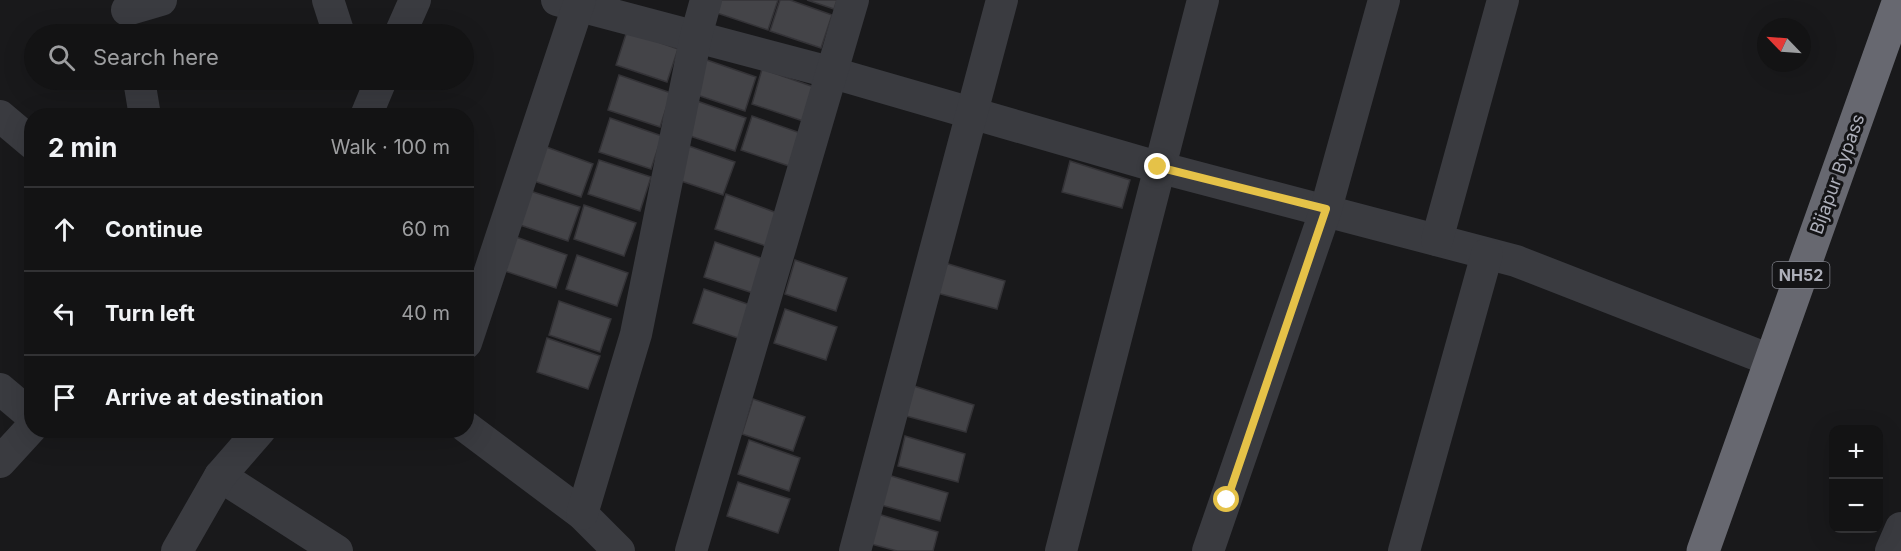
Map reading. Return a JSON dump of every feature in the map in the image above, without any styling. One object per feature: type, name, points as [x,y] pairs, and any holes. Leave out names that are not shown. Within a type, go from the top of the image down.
[{"type":"highway","name":"Bijapur Bypass","points":[[1702,551],[1899,0]]},
{"type":"street","points":[[127,15],[161,0]]},
{"type":"street","points":[[328,0],[336,24]]},
{"type":"street","points":[[404,24],[415,0]]},
{"type":"street","points":[[582,514],[636,334],[696,36],[706,0]]},
{"type":"street","points":[[691,551],[834,73],[853,0]]},
{"type":"street","points":[[855,551],[1002,0]]},
{"type":"street","points":[[1060,551],[1203,0]]},
{"type":"street","points":[[1208,551],[1326,209],[1384,0]]},
{"type":"street","points":[[1437,240],[1503,0]]},
{"type":"street","points":[[474,317],[572,2],[834,73],[1158,167],[1326,209],[1516,261],[1770,360]]},
{"type":"street","points":[[141,90],[144,108]]},
{"type":"street","points":[[357,90],[363,108]]},
{"type":"street","points":[[369,108],[377,90]]},
{"type":"street","points":[[0,116],[24,136]]},
{"type":"street","points":[[1404,551],[1487,254]]},
{"type":"street","points":[[0,389],[24,409]]},
{"type":"street","points":[[474,433],[582,514],[619,551]]},
{"type":"street","points":[[0,462],[24,436]]},
{"type":"street","points":[[177,551],[220,476],[253,438]]},
{"type":"street","points":[[220,476],[329,548]]},
{"type":"street","points":[[1891,551],[1901,528]]},
{"type":"building","points":[[721,0],[778,0],[768,30],[717,13]]},
{"type":"building","points":[[780,0],[790,0],[832,15],[821,48],[770,31]]},
{"type":"building","points":[[807,0],[837,0],[834,9]]},
{"type":"building","points":[[627,31],[678,49],[667,82],[616,65]]},
{"type":"building","points":[[704,59],[756,77],[745,111],[694,94]]},
{"type":"building","points":[[762,69],[814,87],[803,121],[752,104]]},
{"type":"building","points":[[619,75],[671,93],[660,127],[608,110]]},
{"type":"building","points":[[694,100],[746,118],[735,151],[684,134]]},
{"type":"building","points":[[752,116],[803,134],[792,167],[741,150]]},
{"type":"building","points":[[610,118],[662,136],[651,169],[599,152]]},
{"type":"building","points":[[683,144],[735,162],[723,195],[672,178]]},
{"type":"building","points":[[541,145],[593,164],[581,197],[531,180]]},
{"type":"building","points":[[599,160],[651,177],[640,211],[588,194]]},
{"type":"building","points":[[1070,161],[1130,180],[1122,208],[1062,192]]},
{"type":"building","points":[[527,190],[580,207],[568,241],[517,224]]},
{"type":"building","points":[[726,194],[777,213],[766,246],[715,229]]},
{"type":"building","points":[[584,205],[636,223],[624,256],[574,239]]},
{"type":"building","points":[[516,237],[567,255],[556,288],[505,271]]},
{"type":"building","points":[[715,242],[767,260],[756,294],[704,277]]},
{"type":"building","points":[[577,255],[628,273],[617,306],[566,289]]},
{"type":"building","points":[[795,260],[847,278],[836,311],[785,294]]},
{"type":"building","points":[[945,263],[1005,281],[997,309],[937,293]]},
{"type":"building","points":[[704,289],[756,307],[744,340],[693,323]]},
{"type":"building","points":[[559,301],[611,319],[600,352],[549,335]]},
{"type":"building","points":[[785,309],[837,327],[826,360],[774,343]]},
{"type":"building","points":[[547,338],[600,356],[588,389],[537,372]]},
{"type":"building","points":[[914,386],[974,405],[966,432],[906,416]]},
{"type":"building","points":[[753,399],[805,417],[793,451],[742,434]]},
{"type":"building","points":[[905,436],[965,454],[958,482],[898,466]]},
{"type":"building","points":[[749,440],[800,458],[789,491],[738,474]]},
{"type":"building","points":[[888,475],[948,493],[940,521],[881,505]]},
{"type":"building","points":[[738,482],[790,499],[778,533],[727,516]]},
{"type":"building","points":[[878,514],[938,532],[933,551],[897,551],[871,544]]},
{"type":"route","points":[[1158,167],[1326,209],[1227,500]]}]
